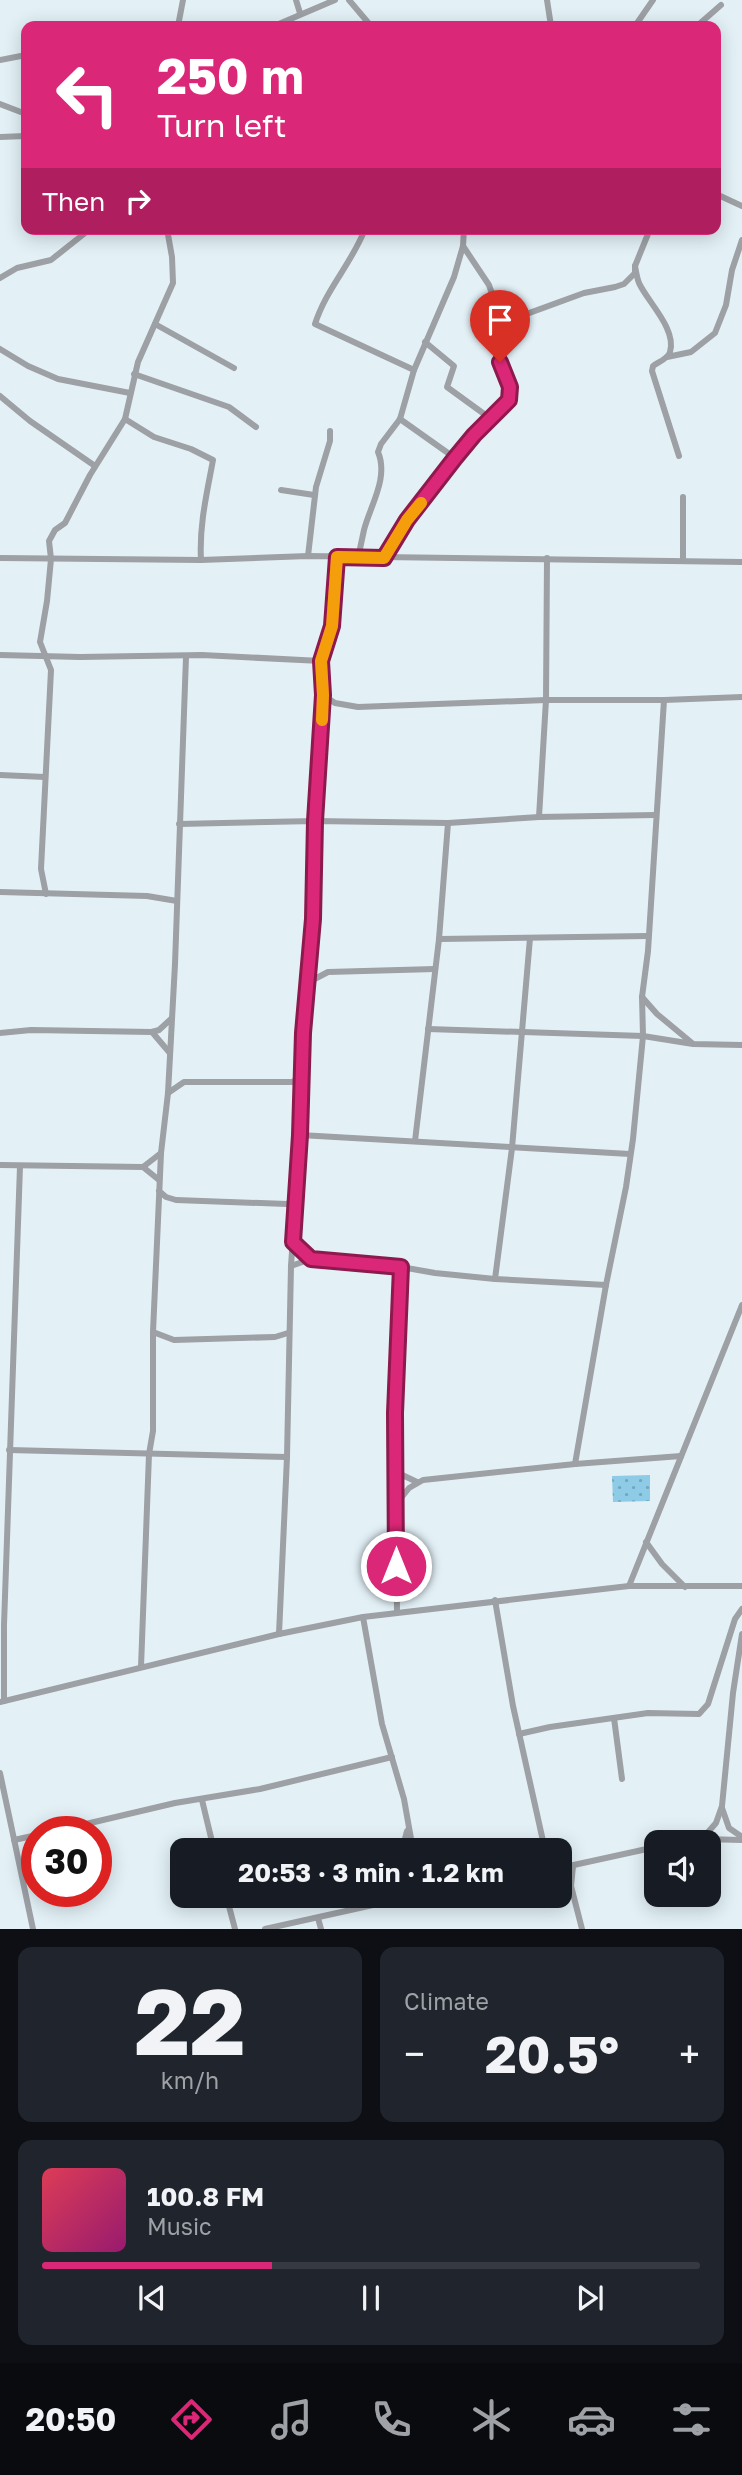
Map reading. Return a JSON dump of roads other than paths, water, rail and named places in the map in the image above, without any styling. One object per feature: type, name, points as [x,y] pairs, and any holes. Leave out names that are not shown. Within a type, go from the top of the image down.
[{"type":"street","points":[[179,21],[183,0]]},
{"type":"street","points":[[296,0],[300,13]]},
{"type":"street","points":[[284,21],[335,0]]},
{"type":"street","points":[[349,0],[367,21]]},
{"type":"street","points":[[547,0],[550,21]]},
{"type":"street","points":[[638,21],[653,0]]},
{"type":"street","points":[[703,21],[721,5]]},
{"type":"street","points":[[0,60],[21,56]]},
{"type":"street","points":[[0,104],[21,112]]},
{"type":"street","points":[[0,137],[21,136]]},
{"type":"street","points":[[721,196],[742,206]]},
{"type":"street","points":[[0,278],[17,268],[51,260],[82,235]]},
{"type":"street","points":[[46,894],[41,876],[51,678],[50,663],[40,646],[40,638],[51,559],[49,541],[52,533],[65,523],[95,466],[125,419],[134,374],[173,282],[168,235]]},
{"type":"street","points":[[362,235],[327,295],[315,324],[414,370]]},
{"type":"street","points":[[358,558],[364,529],[380,484],[381,457],[378,452],[400,419],[414,370],[454,276],[464,235]]},
{"type":"street","points":[[502,323],[584,293],[624,284],[635,273],[635,266],[648,235]]},
{"type":"street","points":[[679,456],[652,371],[653,366],[667,357],[691,352],[715,333],[726,305],[732,270],[742,240]]},
{"type":"street","points":[[384,558],[407,520],[455,458],[474,435],[504,407],[511,395],[499,359],[502,323],[489,285],[463,246]]},
{"type":"street","points":[[635,266],[638,282],[665,325],[670,347],[667,357]]},
{"type":"street","points":[[155,324],[234,368]]},
{"type":"street","points":[[425,342],[454,366],[447,387],[491,419]]},
{"type":"street","points":[[0,349],[28,366],[58,379],[130,393]]},
{"type":"street","points":[[134,374],[229,407],[257,427]]},
{"type":"street","points":[[0,396],[30,421],[95,466]]},
{"type":"street","points":[[125,419],[154,437],[191,449],[213,460],[205,495],[200,539],[201,560]]},
{"type":"street","points":[[400,419],[455,458]]},
{"type":"street","points":[[308,556],[314,495],[318,474],[330,441],[330,431]]},
{"type":"street","points":[[281,490],[314,495]]},
{"type":"street","points":[[683,497],[683,560]]},
{"type":"street","points":[[0,558],[201,560],[308,556],[742,562]]},
{"type":"street","points":[[279,1634],[287,1457],[288,1333],[301,1077],[313,919],[315,821],[323,695],[321,661],[332,626],[337,557]]},
{"type":"street","points":[[539,817],[546,700],[547,558]]},
{"type":"street","points":[[0,655],[202,655],[321,661]]},
{"type":"street","points":[[141,1667],[149,1454],[153,1431],[153,1332],[159,1181],[168,1093],[186,657]]},
{"type":"street","points":[[323,695],[335,703],[358,707],[546,700],[742,697]]},
{"type":"street","points":[[575,1464],[606,1285],[624,1201],[630,1154],[643,1036],[642,997],[649,936],[664,700]]},
{"type":"street","points":[[0,775],[45,777]]},
{"type":"street","points":[[179,824],[315,821],[448,823],[656,814]]},
{"type":"street","points":[[415,1141],[439,939],[448,823]]},
{"type":"street","points":[[0,892],[147,896],[177,901]]},
{"type":"street","points":[[439,939],[649,936]]},
{"type":"street","points":[[495,1279],[512,1148],[530,938]]},
{"type":"street","points":[[307,982],[328,972],[435,969]]},
{"type":"street","points":[[642,997],[657,1014],[693,1044]]},
{"type":"street","points":[[0,1033],[31,1030],[152,1032],[159,1030],[171,1019]]},
{"type":"street","points":[[428,1029],[643,1036],[693,1044],[742,1045]]},
{"type":"street","points":[[152,1032],[169,1053]]},
{"type":"street","points":[[169,1070],[184,1082]]},
{"type":"street","points":[[168,1093],[184,1082],[292,1082],[301,1077]]},
{"type":"street","points":[[300,1135],[630,1154]]},
{"type":"street","points":[[0,1166],[144,1167],[161,1153]]},
{"type":"street","points":[[20,1166],[2,1702],[279,1634],[363,1617],[629,1586],[742,1586]]},
{"type":"street","points":[[144,1167],[159,1181]]},
{"type":"street","points":[[159,1191],[176,1200],[287,1204],[296,1198]]},
{"type":"street","points":[[293,1242],[311,1259]]},
{"type":"street","points":[[291,1266],[311,1259],[495,1279],[606,1285]]},
{"type":"street","points":[[397,1612],[395,1413],[401,1267]]},
{"type":"street","points":[[629,1586],[742,1305]]},
{"type":"street","points":[[153,1332],[174,1340],[275,1337],[288,1333]]},
{"type":"street","points":[[9,1450],[287,1457]]},
{"type":"street","points":[[397,1503],[417,1482],[575,1464],[681,1456]]},
{"type":"street","points":[[396,1472],[417,1482]]},
{"type":"street","points":[[646,1542],[662,1564],[685,1587]]},
{"type":"street","points":[[495,1600],[519,1734],[542,1838]]},
{"type":"street","points":[[519,1734],[648,1713],[692,1715],[704,1710],[735,1619],[742,1608]]},
{"type":"street","points":[[363,1617],[382,1724],[404,1798],[410,1838]]},
{"type":"street","points":[[710,1830],[716,1823],[722,1806],[733,1693],[742,1634]]},
{"type":"street","points":[[733,1693],[742,1694]]},
{"type":"street","points":[[614,1718],[622,1779]]},
{"type":"street","points":[[112,1818],[392,1757]]},
{"type":"street","points":[[0,1773],[33,1929]]},
{"type":"street","points":[[202,1800],[212,1838]]},
{"type":"street","points":[[722,1806],[729,1828],[742,1839]]},
{"type":"street","points":[[405,1838],[408,1829]]},
{"type":"street","points":[[14,1840],[21,1838]]},
{"type":"street","points":[[721,1839],[742,1839]]},
{"type":"street","points":[[583,1929],[571,1886],[573,1866],[644,1850]]},
{"type":"street","points":[[229,1908],[235,1929]]},
{"type":"street","points":[[265,1929],[359,1908]]},
{"type":"street","points":[[318,1918],[321,1929]]}]
